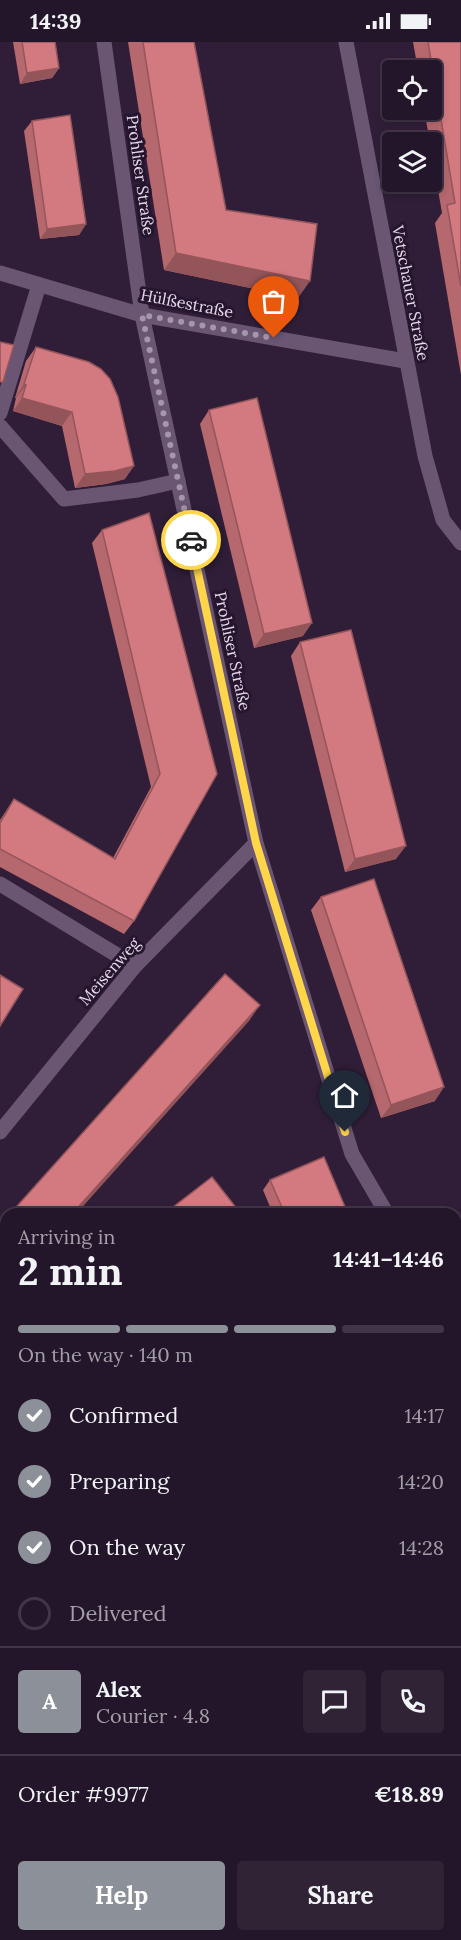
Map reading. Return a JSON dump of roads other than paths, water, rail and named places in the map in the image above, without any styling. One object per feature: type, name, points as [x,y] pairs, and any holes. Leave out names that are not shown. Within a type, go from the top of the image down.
[{"type":"street","name":"Prohliser Straße","points":[[104,42],[142,315],[256,843],[352,1154],[384,1208]]},
{"type":"street","name":"Vetschauer Straße","points":[[346,42],[405,361],[434,494],[443,520],[461,543]]},
{"type":"street","name":"Hülßestraße","points":[[0,273],[142,315],[405,361]]},
{"type":"street","points":[[0,413],[39,285]]},
{"type":"street","points":[[0,426],[64,500],[138,490],[178,481]]},
{"type":"street","name":"Meisenweg","points":[[0,1132],[135,966],[256,843]]},
{"type":"street","points":[[0,884],[135,966]]}]
